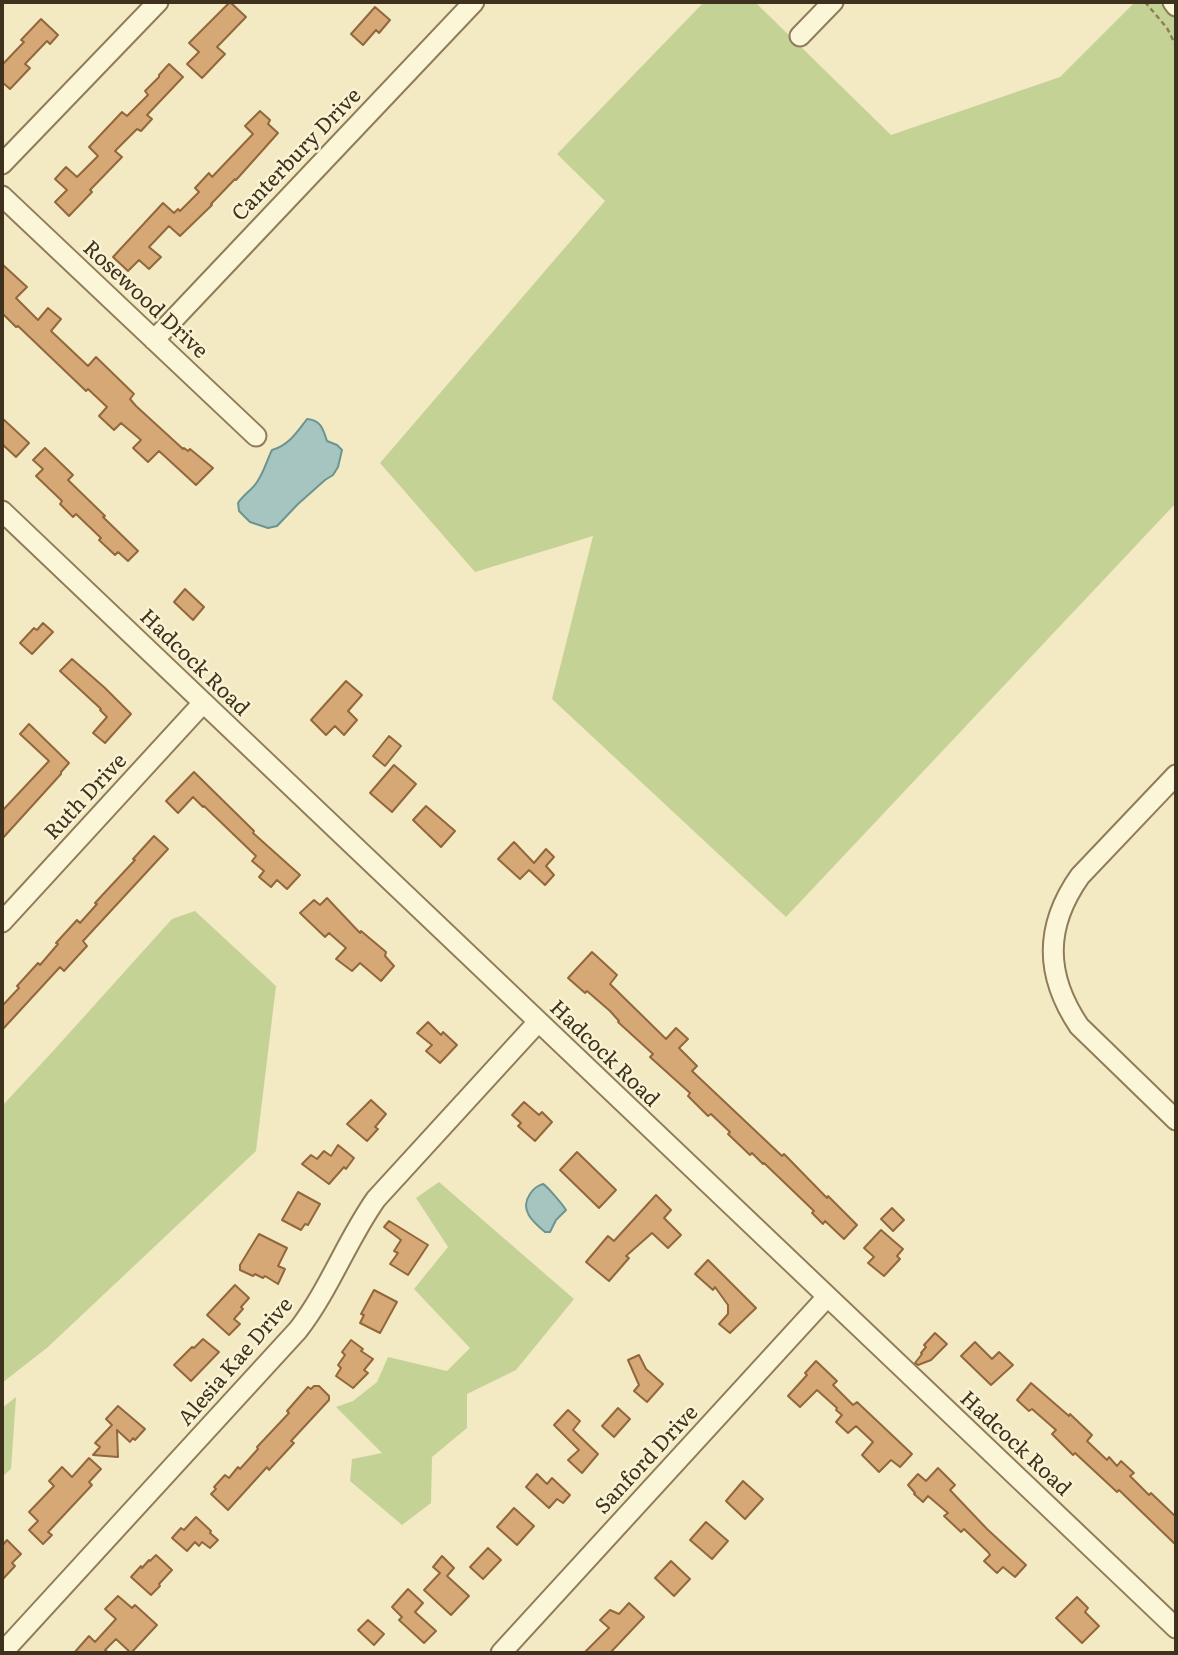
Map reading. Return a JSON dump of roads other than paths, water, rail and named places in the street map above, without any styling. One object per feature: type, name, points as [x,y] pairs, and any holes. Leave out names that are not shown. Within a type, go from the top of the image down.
[{"type":"street","points":[[2,164],[158,2]]},
{"type":"street","name":"Canterbury Drive","points":[[154,340],[474,2]]},
{"type":"street","points":[[800,36],[833,2]]},
{"type":"street","points":[[1172,2],[1176,6]]},
{"type":"street","name":"Rosewood Drive","points":[[2,196],[256,436]]},
{"type":"street","name":"Hadcock Road","points":[[2,511],[1176,1628]]},
{"type":"street","name":"Ruth Drive","points":[[2,922],[203,703]]},
{"type":"street","points":[[1176,775],[1069,891],[1055,928],[1053,949],[1054,967],[1063,999],[1079,1026],[1176,1120]]},
{"type":"street","name":"Alesia Kae Drive","points":[[2,1653],[298,1329],[314,1307],[360,1221],[376,1199],[538,1022]]},
{"type":"street","name":"Sanford Drive","points":[[501,1653],[827,1297]]},
{"type":"water","points":[[307,419],[318,423],[327,441],[342,450],[338,467],[333,475],[298,504],[277,526],[268,528],[250,522],[239,511],[238,503],[257,482],[272,450],[288,441]]},
{"type":"water","points":[[543,1184],[566,1210],[556,1220],[550,1232],[545,1232],[536,1224],[526,1205],[530,1194]]}]
